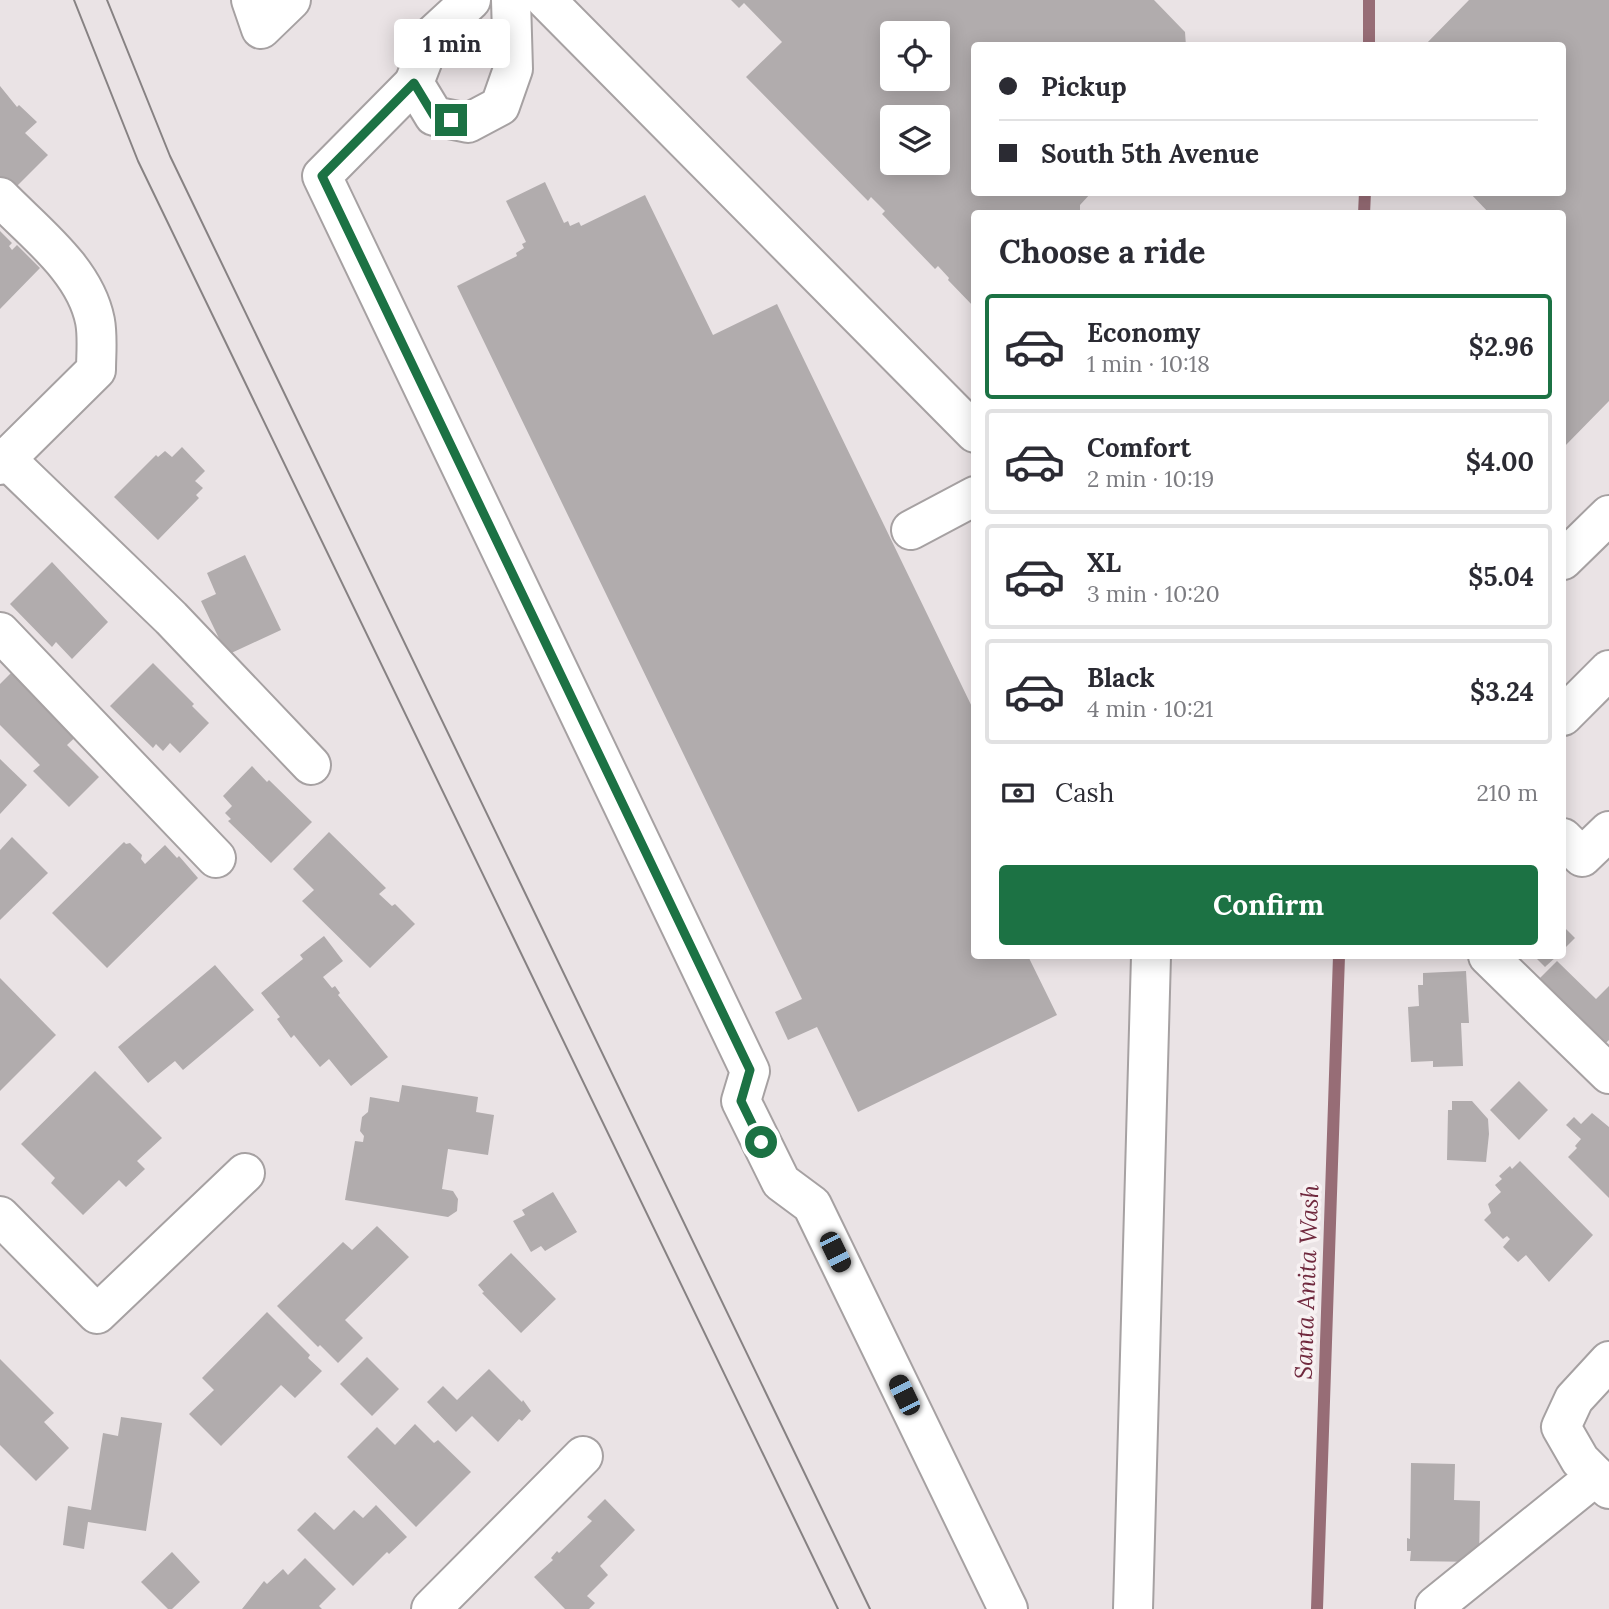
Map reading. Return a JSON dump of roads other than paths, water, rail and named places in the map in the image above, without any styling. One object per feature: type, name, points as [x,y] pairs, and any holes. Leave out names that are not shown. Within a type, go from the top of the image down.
[{"type":"street","points":[[251,0],[261,29],[291,0]]},
{"type":"street","points":[[471,0],[432,36],[414,83],[322,176],[750,1070],[741,1101],[782,1182],[812,1205],[1008,1609]]},
{"type":"street","points":[[414,83],[434,116],[468,122],[500,106],[513,69],[511,0]]},
{"type":"street","points":[[546,0],[971,429]]},
{"type":"street","points":[[0,197],[69,269],[86,294],[95,322],[96,370],[3,462],[172,618],[311,765]]},
{"type":"street","points":[[911,530],[971,498]]},
{"type":"street","points":[[1566,557],[1609,515]]},
{"type":"street","points":[[0,632],[216,859]]},
{"type":"street","points":[[1566,713],[1609,670]]},
{"type":"street","points":[[1566,841],[1582,858],[1609,831]]},
{"type":"street","points":[[1133,1609],[1151,959]]},
{"type":"street","points":[[1491,959],[1609,1074]]},
{"type":"street","points":[[0,1216],[97,1314],[244,1173]]},
{"type":"street","points":[[1435,1609],[1435,1606],[1603,1483],[1580,1460],[1561,1427],[1574,1399],[1609,1360]]},
{"type":"street","points":[[431,1609],[583,1456]]},
{"type":"waterway","points":[[1369,0],[1369,42]]},
{"type":"waterway","name":"Santa Anita Wash","points":[[1364,210],[1365,196]]},
{"type":"waterway","name":"Santa Anita Wash","points":[[1317,1609],[1339,959]]},
{"type":"tram line","points":[[74,0],[138,161],[838,1609]]},
{"type":"tram line","points":[[107,0],[170,156],[870,1609]]}]
